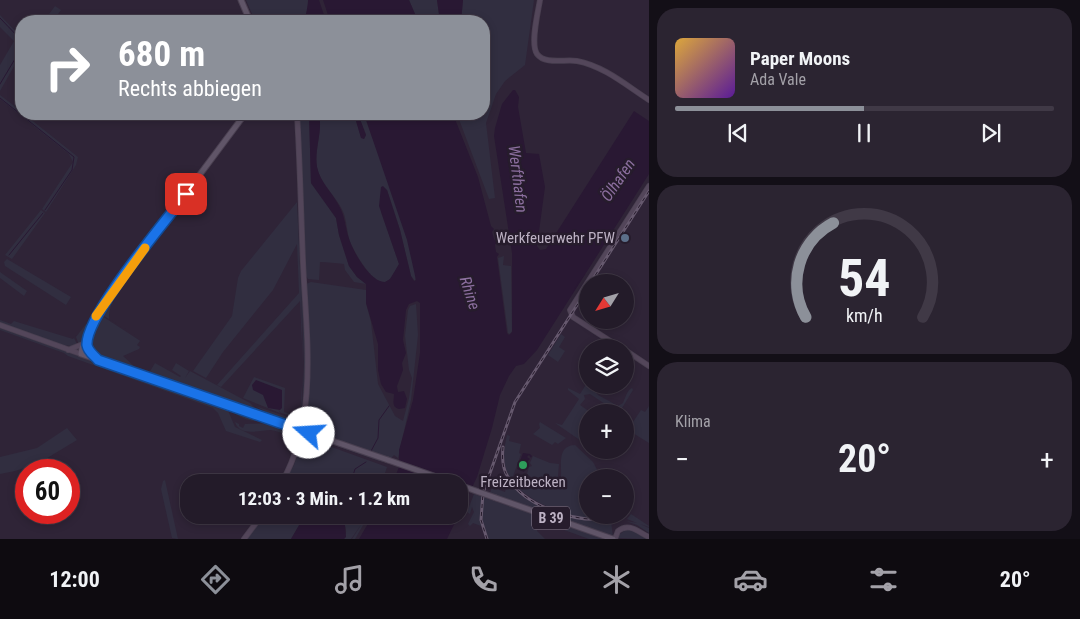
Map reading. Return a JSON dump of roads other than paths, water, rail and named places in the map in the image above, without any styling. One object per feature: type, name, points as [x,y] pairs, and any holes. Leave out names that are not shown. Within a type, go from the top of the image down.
[{"type":"main road","points":[[241,0],[247,15]]},
{"type":"main road","points":[[240,120],[101,306],[88,334],[82,354],[428,474]]},
{"type":"main road","points":[[85,344],[98,360]]},
{"type":"main road","name":"B 39","points":[[468,488],[612,538]]},
{"type":"street","points":[[540,0],[534,42],[535,50],[540,57],[550,60],[570,60],[586,63],[607,73],[649,100]]},
{"type":"street","points":[[286,474],[298,443],[305,408],[307,385],[307,339],[297,120]]},
{"type":"street","points":[[608,339],[573,316],[570,311],[649,186]]},
{"type":"street","points":[[0,326],[82,354]]},
{"type":"street","points":[[68,350],[85,344]]},
{"type":"street","points":[[634,356],[649,366]]},
{"type":"street","points":[[244,539],[255,524]]},
{"type":"street","points":[[612,538],[621,528],[632,527],[649,537]]},
{"type":"water","points":[[308,0],[319,0],[324,15],[306,15]]},
{"type":"water","points":[[323,0],[409,0],[415,15],[328,15]]},
{"type":"water","points":[[437,0],[463,0],[462,15],[439,15]]},
{"type":"water","points":[[515,90],[519,97],[518,107],[526,153],[539,154],[545,187],[537,246],[540,250],[546,249],[634,111],[649,121],[649,174],[585,274],[579,274],[579,284],[537,350],[524,364],[516,366],[509,376],[500,395],[477,477],[468,496],[468,474],[396,474],[399,467],[399,450],[413,400],[420,353],[420,303],[417,301],[409,304],[406,310],[403,340],[406,353],[402,363],[403,370],[397,386],[398,392],[404,391],[407,399],[405,408],[399,409],[394,405],[394,394],[386,392],[381,384],[378,370],[378,344],[366,303],[366,284],[357,277],[349,266],[339,235],[336,218],[311,183],[309,120],[320,120],[317,167],[326,186],[341,209],[353,249],[369,273],[374,278],[385,282],[390,279],[399,264],[379,206],[381,187],[383,186],[387,190],[400,230],[411,276],[414,281],[416,280],[407,240],[366,120],[455,120],[478,177],[491,226],[494,229],[492,232],[497,242],[495,245],[496,252],[499,254],[497,257],[507,333],[509,335],[512,332],[512,253],[494,136],[502,104]]},
{"type":"water","points":[[356,120],[360,120],[366,135],[364,139],[361,138]]},
{"type":"water","points":[[256,380],[282,390],[282,408],[280,410],[268,408],[263,395],[253,390],[252,385]]},
{"type":"water","name":"Freizeitbecken","points":[[523,453],[530,454],[532,456],[531,458],[529,455],[527,457],[530,459],[524,472],[517,469]]},
{"type":"water","points":[[300,524],[345,525],[346,537],[344,539],[291,539]]},
{"type":"water","points":[[368,524],[454,524],[447,539],[359,539]]},
{"type":"waterway","points":[[0,18],[15,34]]},
{"type":"waterway","points":[[0,84],[15,59]]},
{"type":"waterway","points":[[0,98],[15,110]]},
{"type":"waterway","points":[[28,120],[74,157],[72,170],[45,210]]},
{"type":"waterway","points":[[9,255],[43,213]]},
{"type":"waterway","points":[[370,453],[378,438],[379,420],[389,406]]},
{"type":"waterway","points":[[353,474],[355,469],[366,462]]},
{"type":"railway","points":[[596,274],[649,191]]},
{"type":"railway","points":[[487,539],[481,520],[483,493],[515,402],[579,302]]},
{"type":"railway","points":[[503,447],[503,462],[506,474],[515,487],[537,504],[550,510],[579,518]]},
{"type":"place","name":"Werkfeuerwehr PFW","points":[[625,238]]},
{"type":"place","name":"Freizeitbecken","points":[[523,465]]},
{"type":"water label","name":"Werfthafen","points":[[518,179]]},
{"type":"water label","name":"Ölhafen","points":[[618,180]]},
{"type":"water label","name":"Rhine","points":[[470,293]]}]
